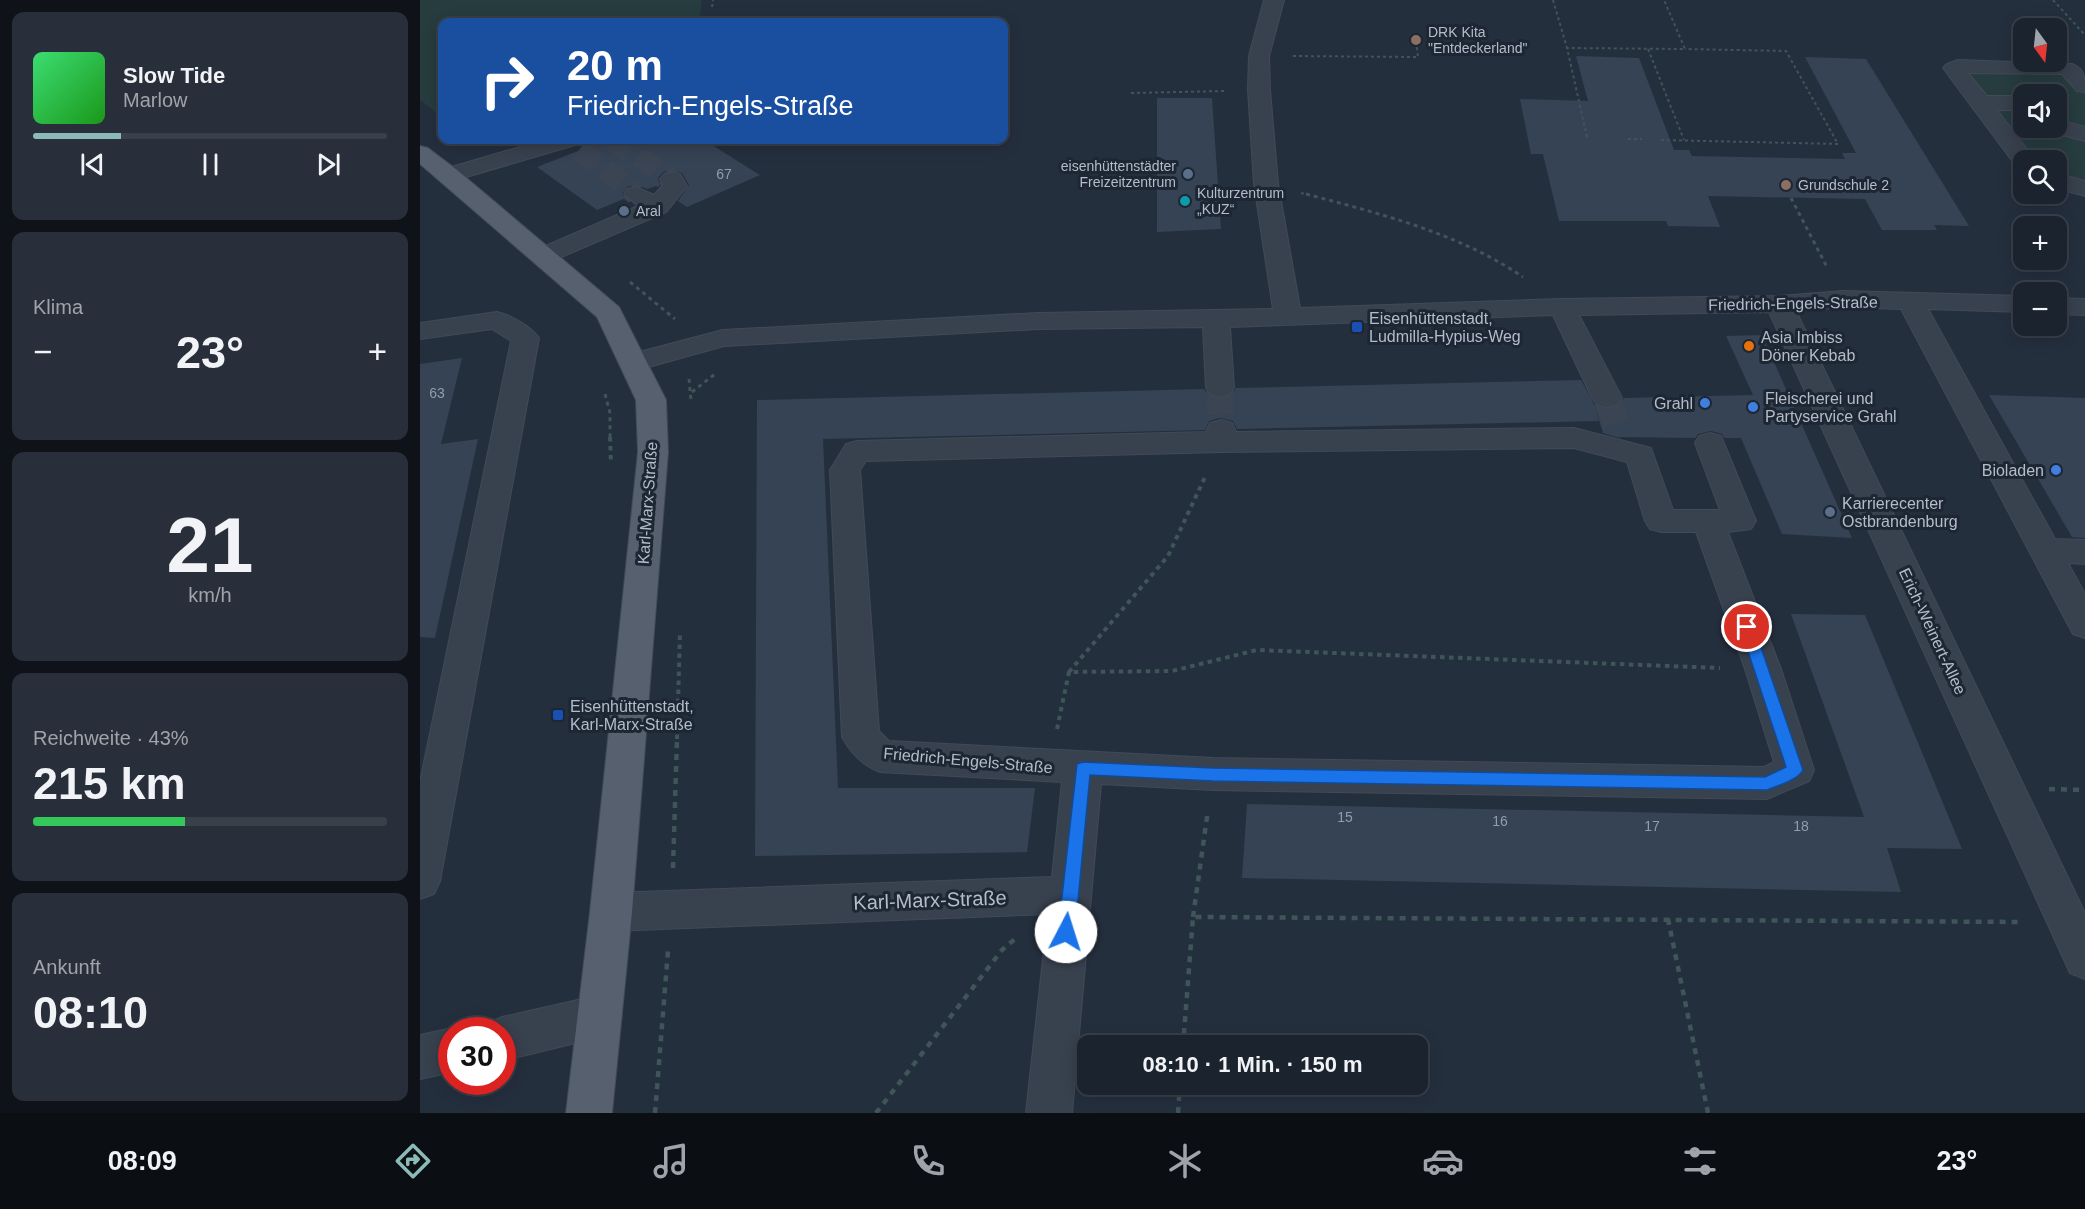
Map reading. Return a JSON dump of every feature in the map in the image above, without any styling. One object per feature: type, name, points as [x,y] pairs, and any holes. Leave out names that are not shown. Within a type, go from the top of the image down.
[{"type":"main road","name":"Karl-Marx-Straße","points":[[420,153],[449,175],[609,313],[651,400],[653,452],[589,1113]]},
{"type":"street","points":[[1274,0],[1259,56],[1259,90],[1266,184],[1288,316]]},
{"type":"street","points":[[2016,150],[1954,68],[1958,66],[2065,68],[2073,71],[2082,98]]},
{"type":"street","points":[[2002,67],[2016,84]]},
{"type":"street","points":[[1980,103],[2013,103]]},
{"type":"street","points":[[2067,129],[2085,134]]},
{"type":"street","points":[[449,175],[568,144]]},
{"type":"street","points":[[543,256],[675,186],[672,179]]},
{"type":"street","points":[[2067,183],[2085,189]]},
{"type":"street","name":"Friedrich-Engels-Straße","points":[[634,362],[723,338],[1038,321],[1216,319],[1562,307],[1779,304],[1844,299],[2013,304]]},
{"type":"street","points":[[1910,301],[2085,625]]},
{"type":"street","name":"Erich-Weinert-Allee","points":[[1779,304],[2085,959]]},
{"type":"street","points":[[1562,307],[1607,398]]},
{"type":"street","points":[[2067,307],[2085,308]]},
{"type":"street","points":[[1216,319],[1220,388]]},
{"type":"street","points":[[420,331],[497,320],[525,338],[420,881]]},
{"type":"street","name":"Friedrich-Engels-Straße","points":[[1708,521],[1763,669],[1795,770],[1767,783],[1213,774],[1066,768],[880,756],[861,737],[845,470],[857,451],[1222,436],[1574,438],[1623,444],[1640,455],[1661,521],[1708,521],[1740,521],[1710,443]]},
{"type":"street","points":[[2045,550],[2085,552]]},
{"type":"street","points":[[1049,1113],[1069,896],[1066,768]]},
{"type":"street","name":"Karl-Marx-Straße","points":[[610,912],[672,908],[1069,896]]},
{"type":"street","points":[[516,1036],[600,1016]]},
{"type":"street","points":[[420,1057],[438,1053]]},
{"type":"path","points":[[712,7],[713,0]]},
{"type":"path","points":[[1553,0],[1567,48],[1587,137]]},
{"type":"path","points":[[1664,0],[1685,49]]},
{"type":"path","points":[[2053,0],[2085,35]]},
{"type":"path","points":[[1259,56],[1418,57],[1416,41]]},
{"type":"path","points":[[1567,48],[1786,51],[1838,144],[1661,140]]},
{"type":"path","points":[[1648,49],[1684,140]]},
{"type":"path","points":[[1131,93],[1259,90]]},
{"type":"path","points":[[1628,139],[1642,139]]},
{"type":"path","points":[[1266,184],[1362,208],[1450,239],[1508,265],[1562,307]]},
{"type":"path","points":[[1791,198],[1844,299]]},
{"type":"path","points":[[684,349],[692,392],[690,411]]},
{"type":"path","points":[[605,392],[610,412],[611,466]]},
{"type":"path","points":[[1066,768],[1069,672],[1168,556],[1222,436]]},
{"type":"path","points":[[655,1113],[672,908],[680,623]]},
{"type":"path","points":[[1069,672],[1172,671],[1257,650],[1763,669]]},
{"type":"path","points":[[1184,1035],[1193,917],[1213,774]]},
{"type":"path","points":[[1193,917],[2068,922]]},
{"type":"path","points":[[1668,919],[1708,1113]]},
{"type":"path","points":[[876,1113],[1002,950],[1019,936]]},
{"type":"path","points":[[1178,1113],[1179,1095]]},
{"type":"green space","points":[[420,0],[702,0],[700,18],[438,18],[438,114],[420,100]]},
{"type":"green space","points":[[1952,63],[2013,67],[2013,72],[2080,71],[2085,77],[2085,192],[2067,187],[2067,150],[2016,150],[1946,68],[1946,64]]},
{"type":"building","points":[[1576,56],[1639,58],[1674,150],[1689,150],[1692,156],[1845,159],[1842,153],[1856,153],[1805,57],[1866,59],[1969,226],[1934,225],[1937,230],[1882,230],[1865,199],[1708,196],[1720,227],[1668,226],[1666,221],[1559,221],[1543,154],[1531,154],[1520,99],[1588,101]]},
{"type":"building","points":[[1157,98],[1212,98],[1221,229],[1157,232]]},
{"type":"building","points":[[596,144],[710,144],[760,175],[687,207],[678,201],[689,185],[682,173],[671,170],[663,172],[658,178],[660,185],[658,187],[647,189],[637,185],[627,187],[622,194],[626,198],[597,210],[537,167]]},
{"type":"building","points":[[1762,335],[1852,538],[1782,534],[1741,438],[1724,438],[1722,434],[1711,431],[1698,434],[1695,438],[1616,437],[1603,433],[1595,406],[1607,409],[1617,407],[1624,398],[1753,395],[1726,336]]},
{"type":"building","points":[[462,358],[441,444],[478,439],[435,638],[420,637],[420,364]]},
{"type":"building","points":[[1581,380],[1595,406],[1599,421],[1237,429],[1233,421],[1220,418],[1209,421],[1205,430],[823,439],[838,788],[1035,788],[1027,852],[755,856],[757,400],[1204,389],[1209,396],[1221,399],[1231,396],[1236,388]]},
{"type":"building","points":[[1989,395],[2085,398],[2085,538],[2072,537]]},
{"type":"building","points":[[1791,614],[1865,615],[1962,849],[1887,848],[1901,892],[1242,878],[1247,804],[1864,817]]},
{"type":"tunnel","points":[[617,144],[672,179]]},
{"type":"tunnel","points":[[579,150],[636,194]]},
{"type":"tunnel","points":[[1220,388],[1221,430]]},
{"type":"tunnel","points":[[1607,398],[1621,437]]},
{"type":"place","name":"DRK Kita \"Entdeckerland\"","points":[[1416,40]]},
{"type":"place","name":"eisenhüttenstädter Freizeitzentrum","points":[[1188,174]]},
{"type":"place","name":"Grundschule 2","points":[[1786,185]]},
{"type":"place","name":"Kulturzentrum „KUZ“","points":[[1185,201]]},
{"type":"place","name":"Aral","points":[[624,211]]},
{"type":"place","name":"Eisenhüttenstadt, Ludmilla-Hypius-Weg","points":[[1357,327]]},
{"type":"place","name":"Asia Imbiss Döner Kebab","points":[[1749,346]]},
{"type":"place","name":"Grahl","points":[[1705,403]]},
{"type":"place","name":"Fleischerei und Partyservice Grahl","points":[[1753,407]]},
{"type":"place","name":"Bioladen","points":[[2056,470]]},
{"type":"place","name":"Karrierecenter Ostbrandenburg","points":[[1830,512]]},
{"type":"place","name":"Eisenhüttenstadt, Karl-Marx-Straße","points":[[558,715]]},
{"type":"route","points":[[1066,932],[1083,768],[1213,774],[1767,783],[1795,770],[1763,669],[1747,627]]}]
